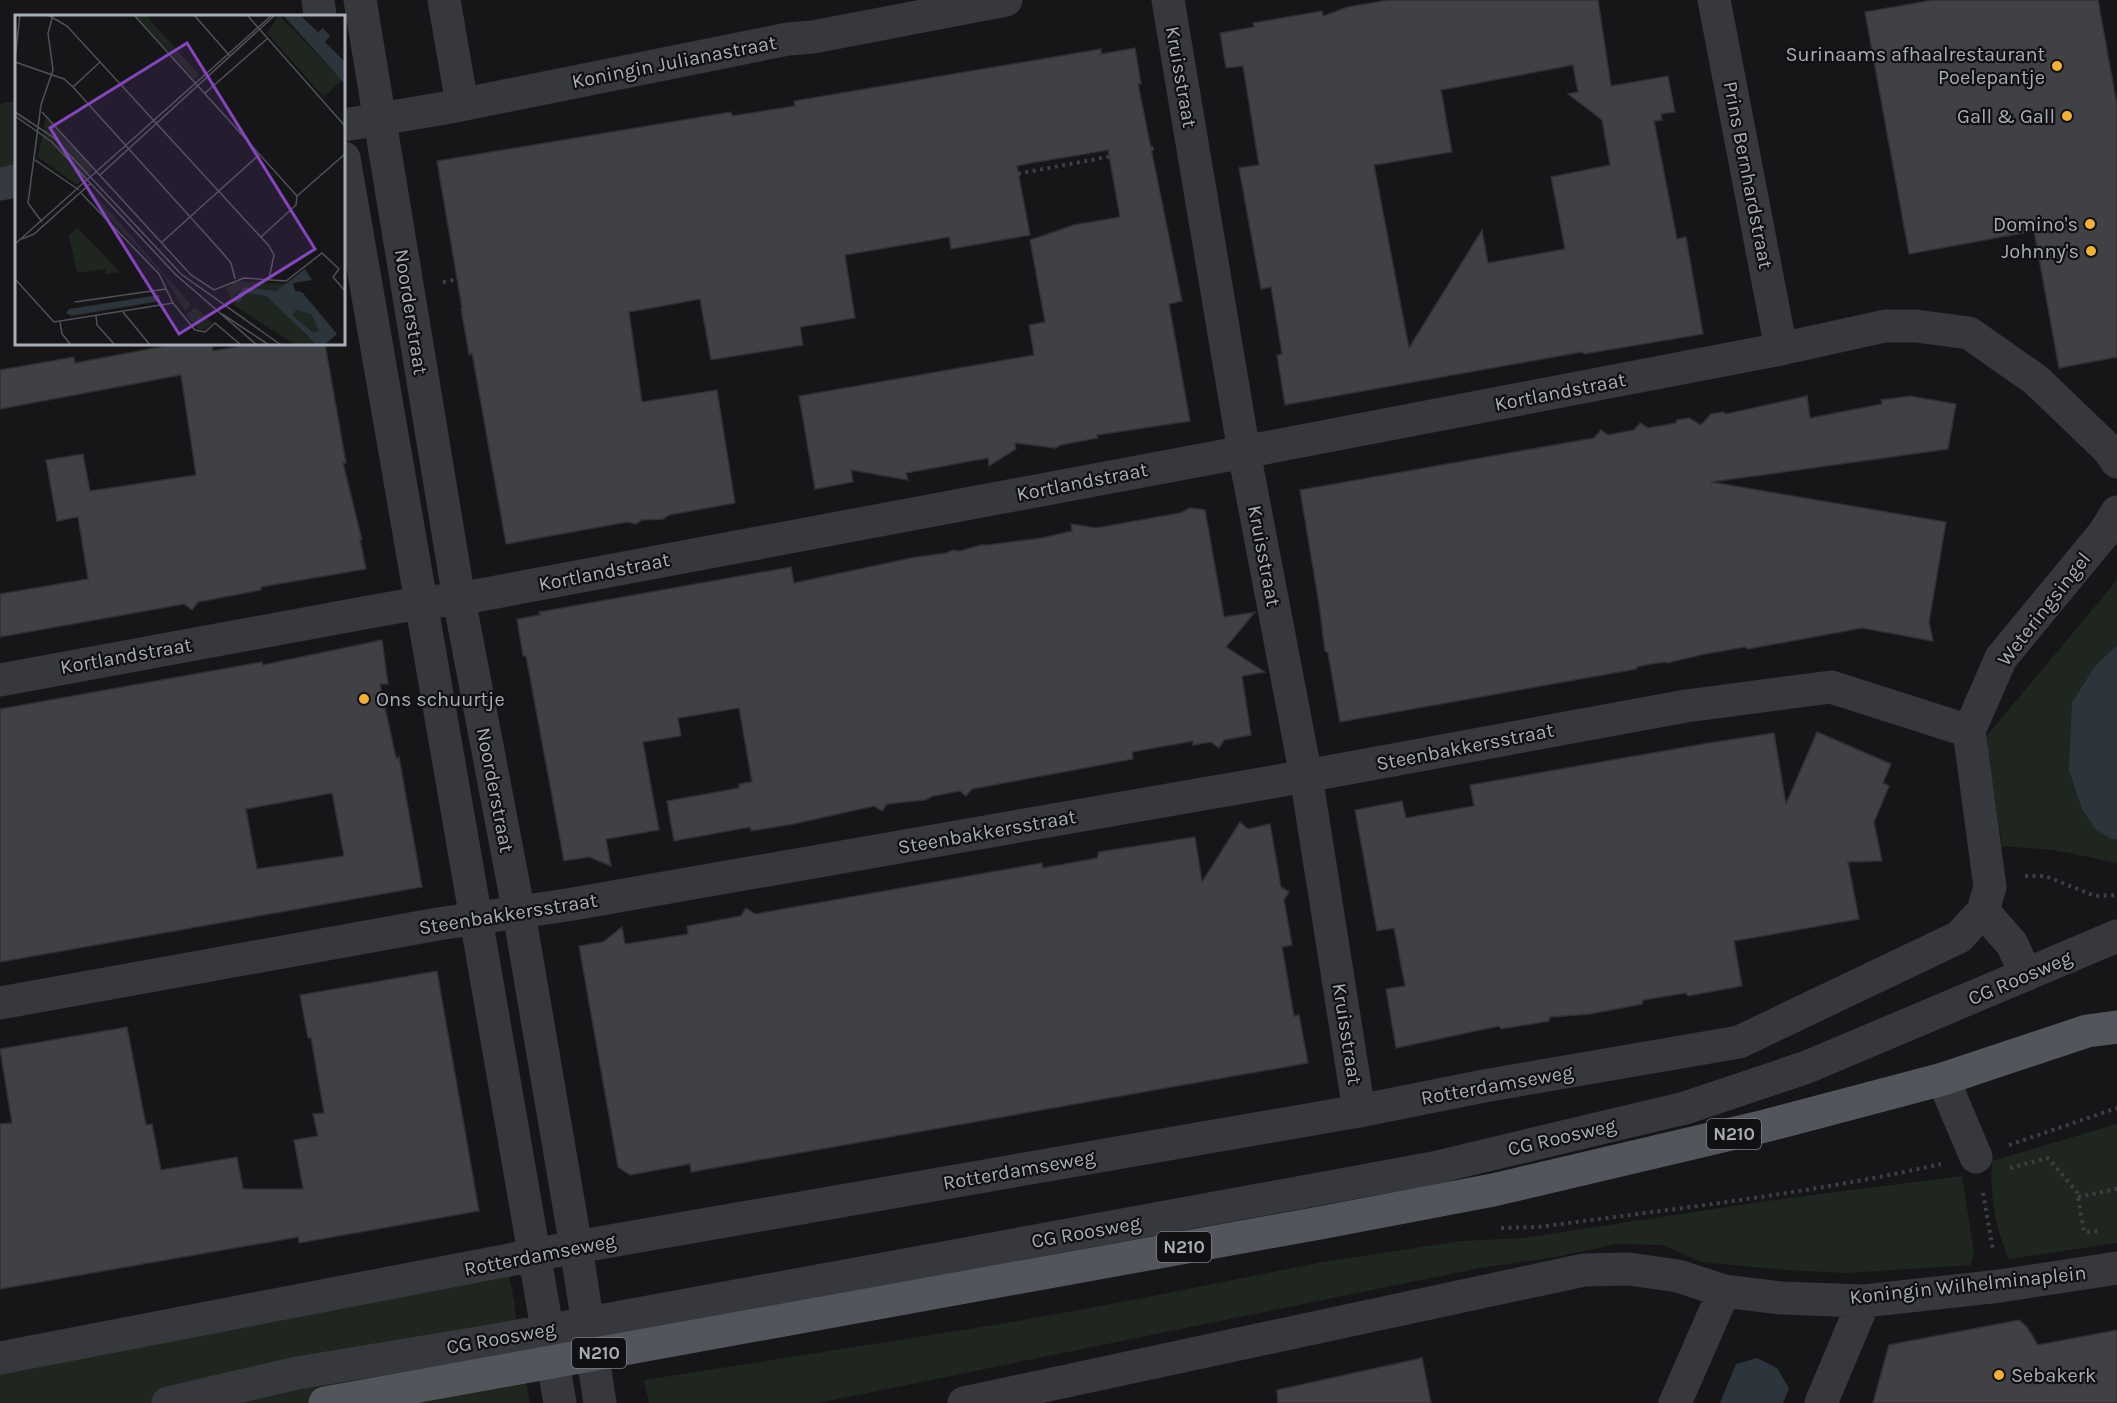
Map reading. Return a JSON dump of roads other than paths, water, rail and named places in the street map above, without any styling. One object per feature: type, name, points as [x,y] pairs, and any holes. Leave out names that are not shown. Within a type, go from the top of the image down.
[{"type":"main road","name":"CG Roosweg","points":[[325,1403],[871,1287],[1325,1222],[1493,1190],[1754,1129],[1942,1078],[2102,1029],[2117,1015]]},
{"type":"street","points":[[318,0],[320,15]]},
{"type":"street","name":"Noorderstraat","points":[[360,0],[459,599],[519,913],[600,1403]]},
{"type":"street","points":[[444,0],[462,104]]},
{"type":"street","name":"Koningin Julianastraat","points":[[345,125],[380,120],[788,39],[1006,0]]},
{"type":"street","name":"Kruisstraat","points":[[1168,0],[1244,452],[1306,776],[1359,1111]]},
{"type":"street","name":"Prins Bernhardstraat","points":[[1714,0],[1781,349]]},
{"type":"street","name":"Noorderstraat","points":[[345,164],[560,1403]]},
{"type":"street","points":[[0,184],[15,181]]},
{"type":"street","name":"Kortlandstraat","points":[[0,680],[420,603],[459,599],[1244,452],[1781,349],[1885,326],[1916,326],[1970,333],[2036,380],[2108,449],[2117,462]]},
{"type":"street","name":"Weteringsingel","points":[[1969,731],[2001,658],[2104,533],[2117,512]]},
{"type":"street","name":"Steenbakkersstraat","points":[[0,1003],[438,924],[519,913],[1306,776],[1686,706],[1830,687],[1969,731]]},
{"type":"street","points":[[1969,731],[1987,899],[2026,975]]},
{"type":"street","name":"Rotterdamseweg","points":[[0,1358],[576,1247],[1359,1111],[1484,1086],[1739,1042],[1959,937],[1987,899]]},
{"type":"street","name":"CG Roosweg","points":[[168,1403],[297,1373],[496,1340],[871,1287],[1434,1168],[1685,1108],[1807,1068],[2117,936]]},
{"type":"street","points":[[1942,1078],[1978,1166]]},
{"type":"street","name":"Koningin Wilhelminaplein","points":[[1724,1290],[1782,1298],[1864,1301],[2000,1286],[2117,1268]]},
{"type":"street","points":[[964,1403],[1584,1270],[1629,1269],[1678,1276],[1724,1290],[1675,1403]]},
{"type":"street","points":[[1821,1403],[1864,1301]]},
{"type":"place","name":"Surinaams afhaalrestaurant Poelepantje","points":[[2057,66]]},
{"type":"place","name":"Gall & Gall","points":[[2067,116]]},
{"type":"place","name":"Domino's","points":[[2090,224]]},
{"type":"place","name":"Johnny's","points":[[2091,251]]},
{"type":"place","name":"Ons schuurtje","points":[[364,699]]},
{"type":"place","name":"Sebakerk","points":[[1999,1375]]}]
